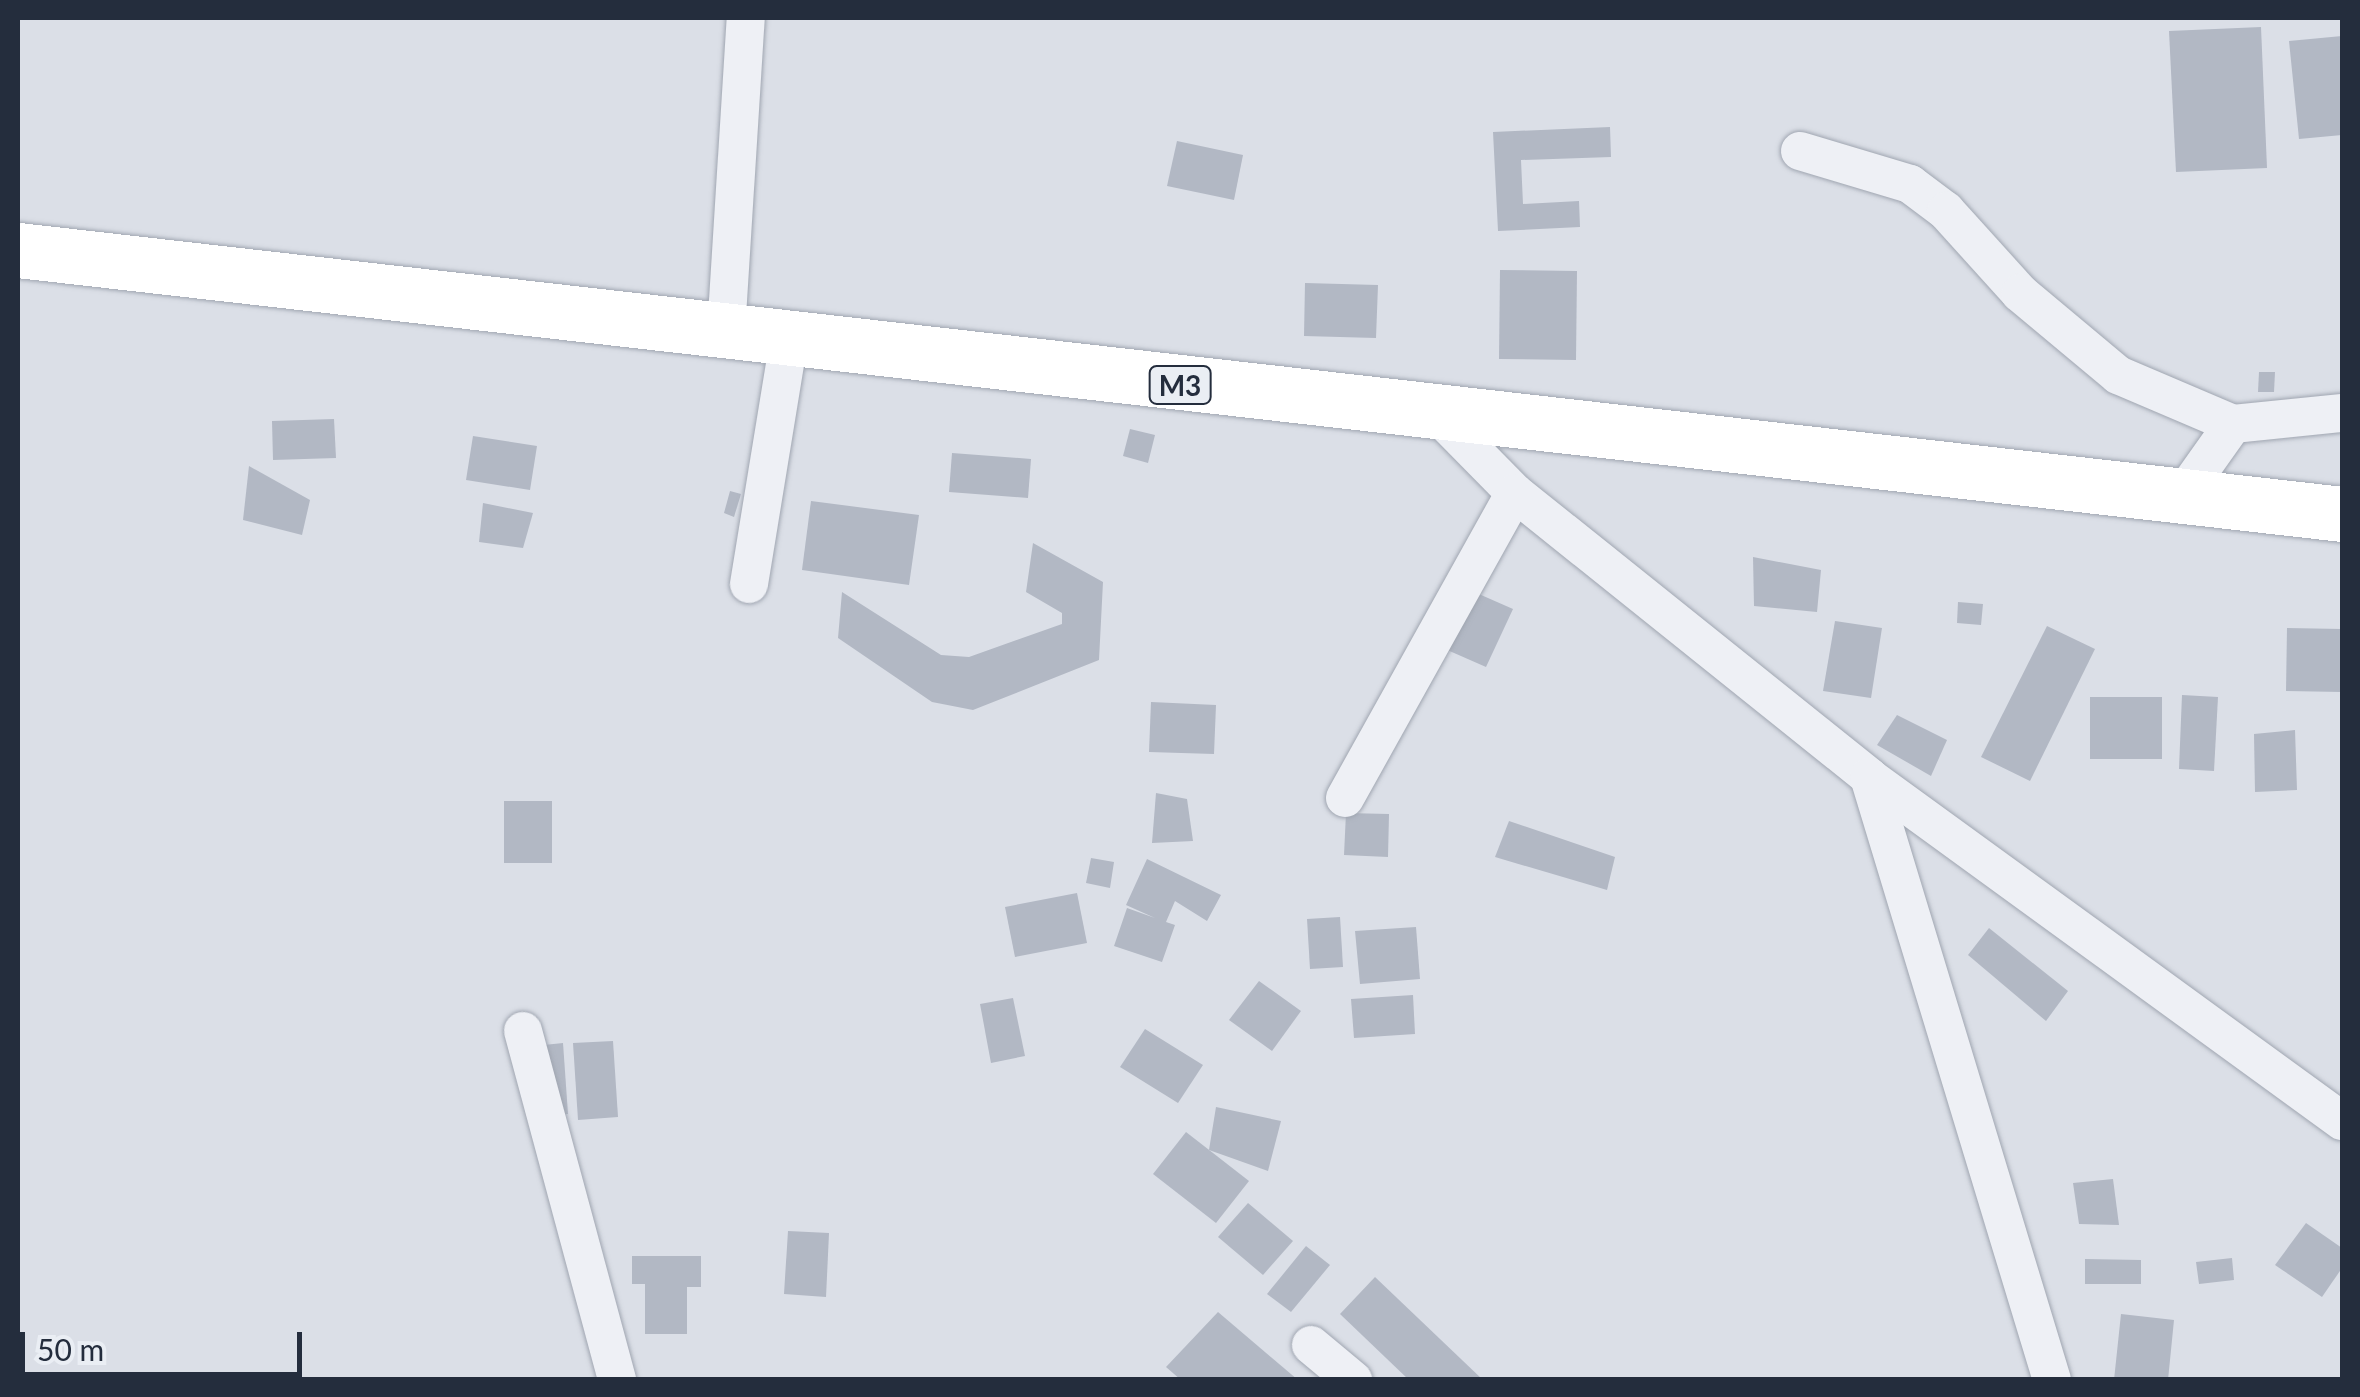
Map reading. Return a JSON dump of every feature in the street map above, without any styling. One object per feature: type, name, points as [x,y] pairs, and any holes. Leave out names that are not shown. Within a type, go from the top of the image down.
[{"type":"highway","name":"M3","points":[[18,250],[2342,514]]},
{"type":"street","points":[[726,332],[746,18]]},
{"type":"street","points":[[1800,151],[1910,184],[1946,210],[2020,293],[2118,375],[2233,424],[2342,413]]},
{"type":"street","points":[[749,584],[790,340]]},
{"type":"street","points":[[1437,414],[1515,493],[1870,778],[2342,1120]]},
{"type":"street","points":[[2182,496],[2233,424]]},
{"type":"street","points":[[1345,798],[1515,493]]},
{"type":"street","points":[[1870,778],[2052,1380]]},
{"type":"street","points":[[523,1032],[617,1380]]},
{"type":"street","points":[[1311,1345],[1354,1380]]},
{"type":"building","points":[[2261,27],[2267,168],[2176,172],[2169,31]]},
{"type":"building","points":[[2342,36],[2342,135],[2299,139],[2289,41]]},
{"type":"building","points":[[1610,127],[1611,157],[1521,160],[1523,204],[1579,201],[1580,227],[1498,231],[1493,132]]},
{"type":"building","points":[[1177,141],[1243,155],[1234,200],[1167,186]]},
{"type":"building","points":[[1500,270],[1577,271],[1576,360],[1499,359]]},
{"type":"building","points":[[1305,283],[1378,285],[1376,338],[1304,336]]},
{"type":"building","points":[[2259,372],[2275,372],[2274,392],[2258,392]]},
{"type":"building","points":[[334,419],[336,458],[273,460],[272,421]]},
{"type":"building","points":[[1130,429],[1155,435],[1148,463],[1123,456]]},
{"type":"building","points":[[473,436],[537,446],[530,490],[466,480]]},
{"type":"building","points":[[952,453],[1031,459],[1028,498],[949,492]]},
{"type":"building","points":[[249,466],[310,500],[302,535],[243,520]]},
{"type":"building","points":[[730,491],[741,494],[734,517],[724,513]]},
{"type":"building","points":[[811,501],[919,515],[909,585],[802,570]]},
{"type":"building","points":[[483,503],[533,513],[523,548],[479,542]]},
{"type":"building","points":[[1033,543],[1103,582],[1099,660],[973,710],[932,702],[838,638],[842,592],[941,655],[969,657],[1062,624],[1062,613],[1026,592]]},
{"type":"building","points":[[1753,557],[1821,570],[1817,612],[1754,606]]},
{"type":"building","points":[[1472,591],[1513,609],[1486,667],[1445,649]]},
{"type":"building","points":[[1958,602],[1983,604],[1981,625],[1957,623]]},
{"type":"building","points":[[1835,621],[1882,628],[1871,698],[1823,691]]},
{"type":"building","points":[[2047,626],[2095,649],[2030,781],[1981,757]]},
{"type":"building","points":[[2287,628],[2342,629],[2342,692],[2286,691]]},
{"type":"building","points":[[2182,695],[2218,697],[2214,771],[2179,769]]},
{"type":"building","points":[[2090,697],[2162,697],[2162,759],[2090,759]]},
{"type":"building","points":[[1151,702],[1216,705],[1214,754],[1149,752]]},
{"type":"building","points":[[1897,715],[1947,740],[1931,776],[1877,745]]},
{"type":"building","points":[[2295,730],[2297,790],[2255,792],[2254,734]]},
{"type":"building","points":[[1156,793],[1187,799],[1193,841],[1152,843]]},
{"type":"building","points":[[504,801],[552,801],[552,863],[504,863]]},
{"type":"building","points":[[1346,813],[1389,814],[1388,857],[1344,855]]},
{"type":"building","points":[[1509,821],[1615,857],[1607,890],[1495,857]]},
{"type":"building","points":[[1091,858],[1114,862],[1110,888],[1086,883]]},
{"type":"building","points":[[1147,859],[1221,895],[1207,921],[1175,901],[1166,922],[1175,925],[1162,962],[1114,946],[1127,908],[1155,918],[1126,905]]},
{"type":"building","points":[[1077,893],[1087,943],[1015,957],[1005,907]]},
{"type":"building","points":[[1340,917],[1343,967],[1310,969],[1307,919]]},
{"type":"building","points":[[1416,927],[1420,979],[1360,984],[1355,931]]},
{"type":"building","points":[[1989,928],[2068,991],[2046,1021],[1968,955]]},
{"type":"building","points":[[1259,981],[1301,1011],[1272,1051],[1229,1020]]},
{"type":"building","points":[[1413,995],[1415,1034],[1354,1038],[1351,999]]},
{"type":"building","points":[[1013,998],[1025,1056],[991,1063],[980,1004]]},
{"type":"building","points":[[1145,1029],[1203,1065],[1178,1103],[1120,1067]]},
{"type":"building","points":[[613,1041],[618,1117],[578,1120],[573,1043]]},
{"type":"building","points":[[563,1043],[568,1114],[549,1115],[544,1045]]},
{"type":"building","points":[[1216,1107],[1281,1121],[1268,1171],[1209,1150]]},
{"type":"building","points":[[1186,1132],[1249,1181],[1216,1223],[1153,1174]]},
{"type":"building","points":[[2113,1179],[2119,1225],[2079,1224],[2073,1183]]},
{"type":"building","points":[[1248,1203],[1293,1241],[1263,1275],[1218,1237]]},
{"type":"building","points":[[2306,1223],[2342,1248],[2342,1268],[2322,1297],[2275,1265]]},
{"type":"building","points":[[788,1231],[829,1233],[826,1297],[784,1294]]},
{"type":"building","points":[[1306,1246],[1330,1265],[1291,1312],[1267,1294]]},
{"type":"building","points":[[632,1256],[701,1256],[701,1287],[687,1287],[687,1334],[645,1334],[645,1284],[632,1284]]},
{"type":"building","points":[[2232,1258],[2234,1280],[2199,1284],[2196,1262]]},
{"type":"building","points":[[2085,1259],[2141,1260],[2141,1284],[2085,1284]]},
{"type":"building","points":[[1375,1277],[1483,1380],[1409,1380],[1340,1314]]},
{"type":"building","points":[[1218,1312],[1298,1380],[1181,1380],[1166,1367]]},
{"type":"building","points":[[2121,1314],[2174,1320],[2168,1380],[2114,1380]]}]
